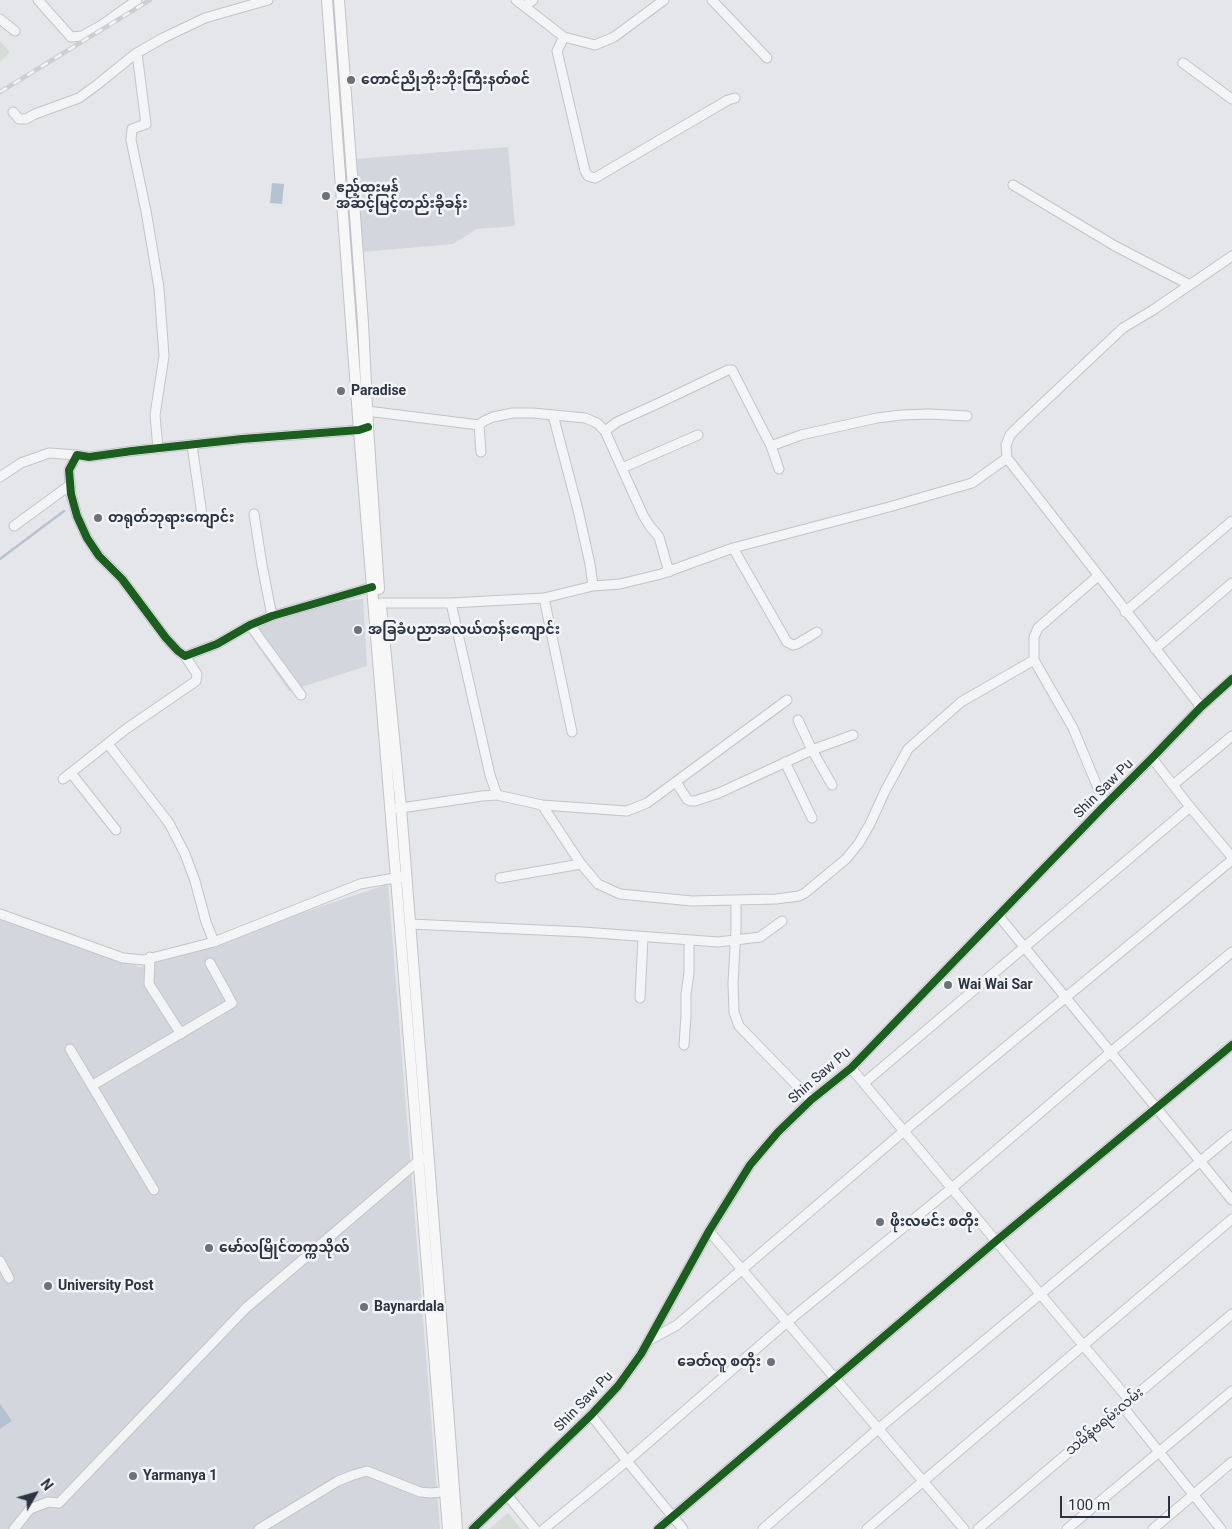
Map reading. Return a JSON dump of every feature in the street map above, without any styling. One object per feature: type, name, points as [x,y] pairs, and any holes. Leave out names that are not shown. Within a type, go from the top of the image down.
[{"type":"main road","points":[[327,0],[363,429],[401,808],[401,877],[418,1161],[428,1291],[449,1491],[457,1529]]},
{"type":"main road","points":[[339,0],[362,314],[367,412],[363,429],[372,587],[390,807],[410,924],[429,1153],[439,1289],[449,1491],[448,1529]]},
{"type":"main road","points":[[428,1291],[439,1289]]},
{"type":"street","points":[[38,0],[71,37],[82,36],[102,25],[137,0]]},
{"type":"street","points":[[13,112],[19,119],[26,119],[79,98],[137,53],[163,38],[205,18],[268,0]]},
{"type":"street","points":[[516,0],[564,37],[595,44],[614,37],[664,0]]},
{"type":"street","points":[[525,6],[533,0]]},
{"type":"street","points":[[712,0],[767,58]]},
{"type":"street","points":[[0,19],[15,31]]},
{"type":"street","points":[[564,37],[557,51],[585,171],[588,176],[595,178],[728,100],[735,98]]},
{"type":"street","points":[[137,53],[146,124],[132,129],[131,140],[146,211],[159,288],[164,356],[156,415],[158,449]]},
{"type":"street","points":[[1183,63],[1232,98]]},
{"type":"street","points":[[1013,186],[1115,246],[1190,285]]},
{"type":"street","points":[[1201,707],[1125,612],[1007,458],[1006,445],[1010,435],[1123,328],[1153,310],[1232,256]]},
{"type":"street","points":[[606,431],[617,422],[659,404],[728,370],[732,370],[772,446],[779,469]]},
{"type":"street","points":[[367,412],[479,425],[493,417],[513,413],[585,418],[597,423],[606,431],[643,515],[659,537],[669,572]]},
{"type":"street","points":[[772,446],[801,435],[877,418],[928,414],[967,416]]},
{"type":"street","points":[[553,415],[578,510],[593,586]]},
{"type":"street","points":[[479,425],[481,452]]},
{"type":"street","points":[[0,477],[21,463],[49,453],[89,457],[242,439],[363,429]]},
{"type":"street","points":[[622,468],[698,435]]},
{"type":"street","points":[[192,445],[202,515]]},
{"type":"street","points":[[77,455],[69,470],[71,494],[77,516],[87,538],[99,556],[122,580],[166,638],[178,652],[185,656],[197,674],[196,681],[126,729],[67,776],[116,830]]},
{"type":"street","points":[[380,603],[451,603],[544,598],[593,586],[620,584],[669,572],[733,548],[898,505],[972,483],[1007,458]]},
{"type":"street","points":[[14,526],[70,485]]},
{"type":"street","points":[[254,514],[272,616]]},
{"type":"street","points":[[1125,612],[1232,521]]},
{"type":"street","points":[[733,548],[787,642],[793,645],[797,644],[817,632]]},
{"type":"street","points":[[1098,576],[1038,628],[1034,637],[1034,660],[1073,728],[1105,805]]},
{"type":"street","points":[[1155,649],[1232,583]]},
{"type":"street","points":[[185,656],[217,644],[250,625],[272,616],[372,587]]},
{"type":"street","points":[[544,598],[572,732]]},
{"type":"street","points":[[451,603],[490,775],[497,795]]},
{"type":"street","points":[[250,625],[301,695]]},
{"type":"street","points":[[542,805],[581,864],[598,884],[620,894],[692,901],[776,900],[799,896],[846,859],[859,842],[870,824],[884,791],[908,749],[961,702],[1034,660]]},
{"type":"street","name":"Shin Saw Pu","points":[[473,1529],[591,1415],[618,1386],[641,1354],[709,1231],[750,1165],[778,1132],[811,1100],[851,1068],[1105,805],[1201,707],[1232,679]]},
{"type":"street","points":[[390,807],[401,808],[497,795],[542,805],[627,811],[647,803],[787,700]]},
{"type":"street","points":[[798,720],[832,785]]},
{"type":"street","points":[[676,782],[687,799],[695,801],[719,793],[812,750],[853,735]]},
{"type":"street","points":[[1173,785],[1232,736]]},
{"type":"street","points":[[108,744],[169,822],[186,854],[206,922],[214,942]]},
{"type":"street","points":[[648,1341],[677,1325],[904,1131],[1232,859],[1152,758]]},
{"type":"street","points":[[786,762],[812,818]]},
{"type":"street","points":[[864,1083],[1190,807]]},
{"type":"street","points":[[1224,848],[1232,842]]},
{"type":"street","points":[[500,878],[581,864]]},
{"type":"street","points":[[0,914],[123,958],[144,960],[214,942],[360,884],[401,877]]},
{"type":"street","points":[[736,901],[733,983],[734,1012],[740,1026],[811,1100]]},
{"type":"street","points":[[998,915],[1232,1200]]},
{"type":"street","points":[[410,924],[583,932],[718,942],[760,937],[782,921]]},
{"type":"street","points":[[640,998],[643,936]]},
{"type":"street","points":[[684,1044],[686,994],[689,973],[689,940]]},
{"type":"street","points":[[544,1529],[787,1322],[952,1188],[1111,1052],[1232,952]]},
{"type":"street","points":[[150,957],[149,984],[181,1034]]},
{"type":"street","points":[[94,1086],[232,1003],[210,963]]},
{"type":"street","points":[[658,1529],[996,1241],[1232,1045]]},
{"type":"street","points":[[70,1049],[94,1086],[154,1190]]},
{"type":"street","points":[[851,1068],[1083,1345],[1159,1452],[1221,1529]]},
{"type":"street","points":[[763,1529],[878,1429],[1232,1134]]},
{"type":"street","points":[[14,1529],[30,1509],[48,1502],[59,1503],[246,1308],[429,1153]]},
{"type":"street","points":[[867,1529],[1232,1219]]},
{"type":"street","points":[[709,1231],[964,1529]]},
{"type":"street","points":[[0,1261],[9,1278]]},
{"type":"street","name":"သမိန်ဗရမ်းလမ်း","points":[[978,1529],[1232,1314]]},
{"type":"street","points":[[1067,1529],[1232,1391]]},
{"type":"street","points":[[591,1415],[626,1461],[683,1529]]},
{"type":"street","points":[[1153,1529],[1232,1462]]},
{"type":"street","points":[[259,1529],[338,1481],[367,1471],[420,1492],[431,1494],[449,1491]]},
{"type":"street","points":[[508,1496],[535,1529]]},
{"type":"shaded area","points":[[0,41],[10,52],[0,62]]},
{"type":"shaded area","points":[[508,147],[515,226],[477,229],[453,244],[362,252],[354,159]]},
{"type":"shaded area","points":[[363,599],[367,666],[289,691],[248,632],[275,619],[318,604]]},
{"type":"shaded area","name":"မော်လမြိုင်တက္ကသိုလ်","points":[[388,884],[440,1529],[0,1529],[0,918],[140,967]]},
{"type":"shaded area","points":[[508,1513],[521,1529],[489,1529]]},
{"type":"water","points":[[272,183],[284,184],[282,204],[270,203]]},
{"type":"water","points":[[0,1404],[12,1421],[0,1429]]},
{"type":"waterway","points":[[0,559],[64,511]]},
{"type":"railway","points":[[0,92],[150,0]]},
{"type":"cycle path","points":[[368,427],[359,430],[242,439],[89,457],[77,455],[69,470],[71,494],[77,516],[87,538],[99,556],[122,579],[166,638],[185,656],[217,644],[250,625],[272,616],[372,587]]},
{"type":"cycle path","points":[[473,1529],[591,1415],[618,1386],[641,1354],[709,1231],[750,1165],[778,1132],[811,1100],[851,1068],[1105,805],[1201,707],[1232,679]]},
{"type":"cycle path","points":[[658,1529],[996,1241],[1232,1045]]},
{"type":"place","name":"တောင်ညိုဘိုးဘိုးကြီးနတ်စင်","points":[[351,80]]},
{"type":"place","name":"ဧည့်ထူးမွန် အဆင့်မြင့်တည်းခိုခန်း","points":[[326,196]]},
{"type":"place","name":"Paradise","points":[[341,391]]},
{"type":"place","name":"တရုတ်ဘုရားကျောင်း","points":[[98,518]]},
{"type":"place","name":"အခြခံပညာအလယ်တန်းကျောင်း","points":[[358,630]]},
{"type":"place","name":"Wai Wai Sar","points":[[948,985]]},
{"type":"place","name":"ဖိုးလမင်း စတိုး","points":[[880,1222]]},
{"type":"place","name":"မော်လမြိုင်တက္ကသိုလ်","points":[[209,1248]]},
{"type":"place","name":"University Post","points":[[48,1286]]},
{"type":"place","name":"Baynardala","points":[[364,1307]]},
{"type":"place","name":"ခေတ်လူ စတိုး","points":[[771,1362]]},
{"type":"place","name":"Yarmanya 1","points":[[133,1476]]}]
